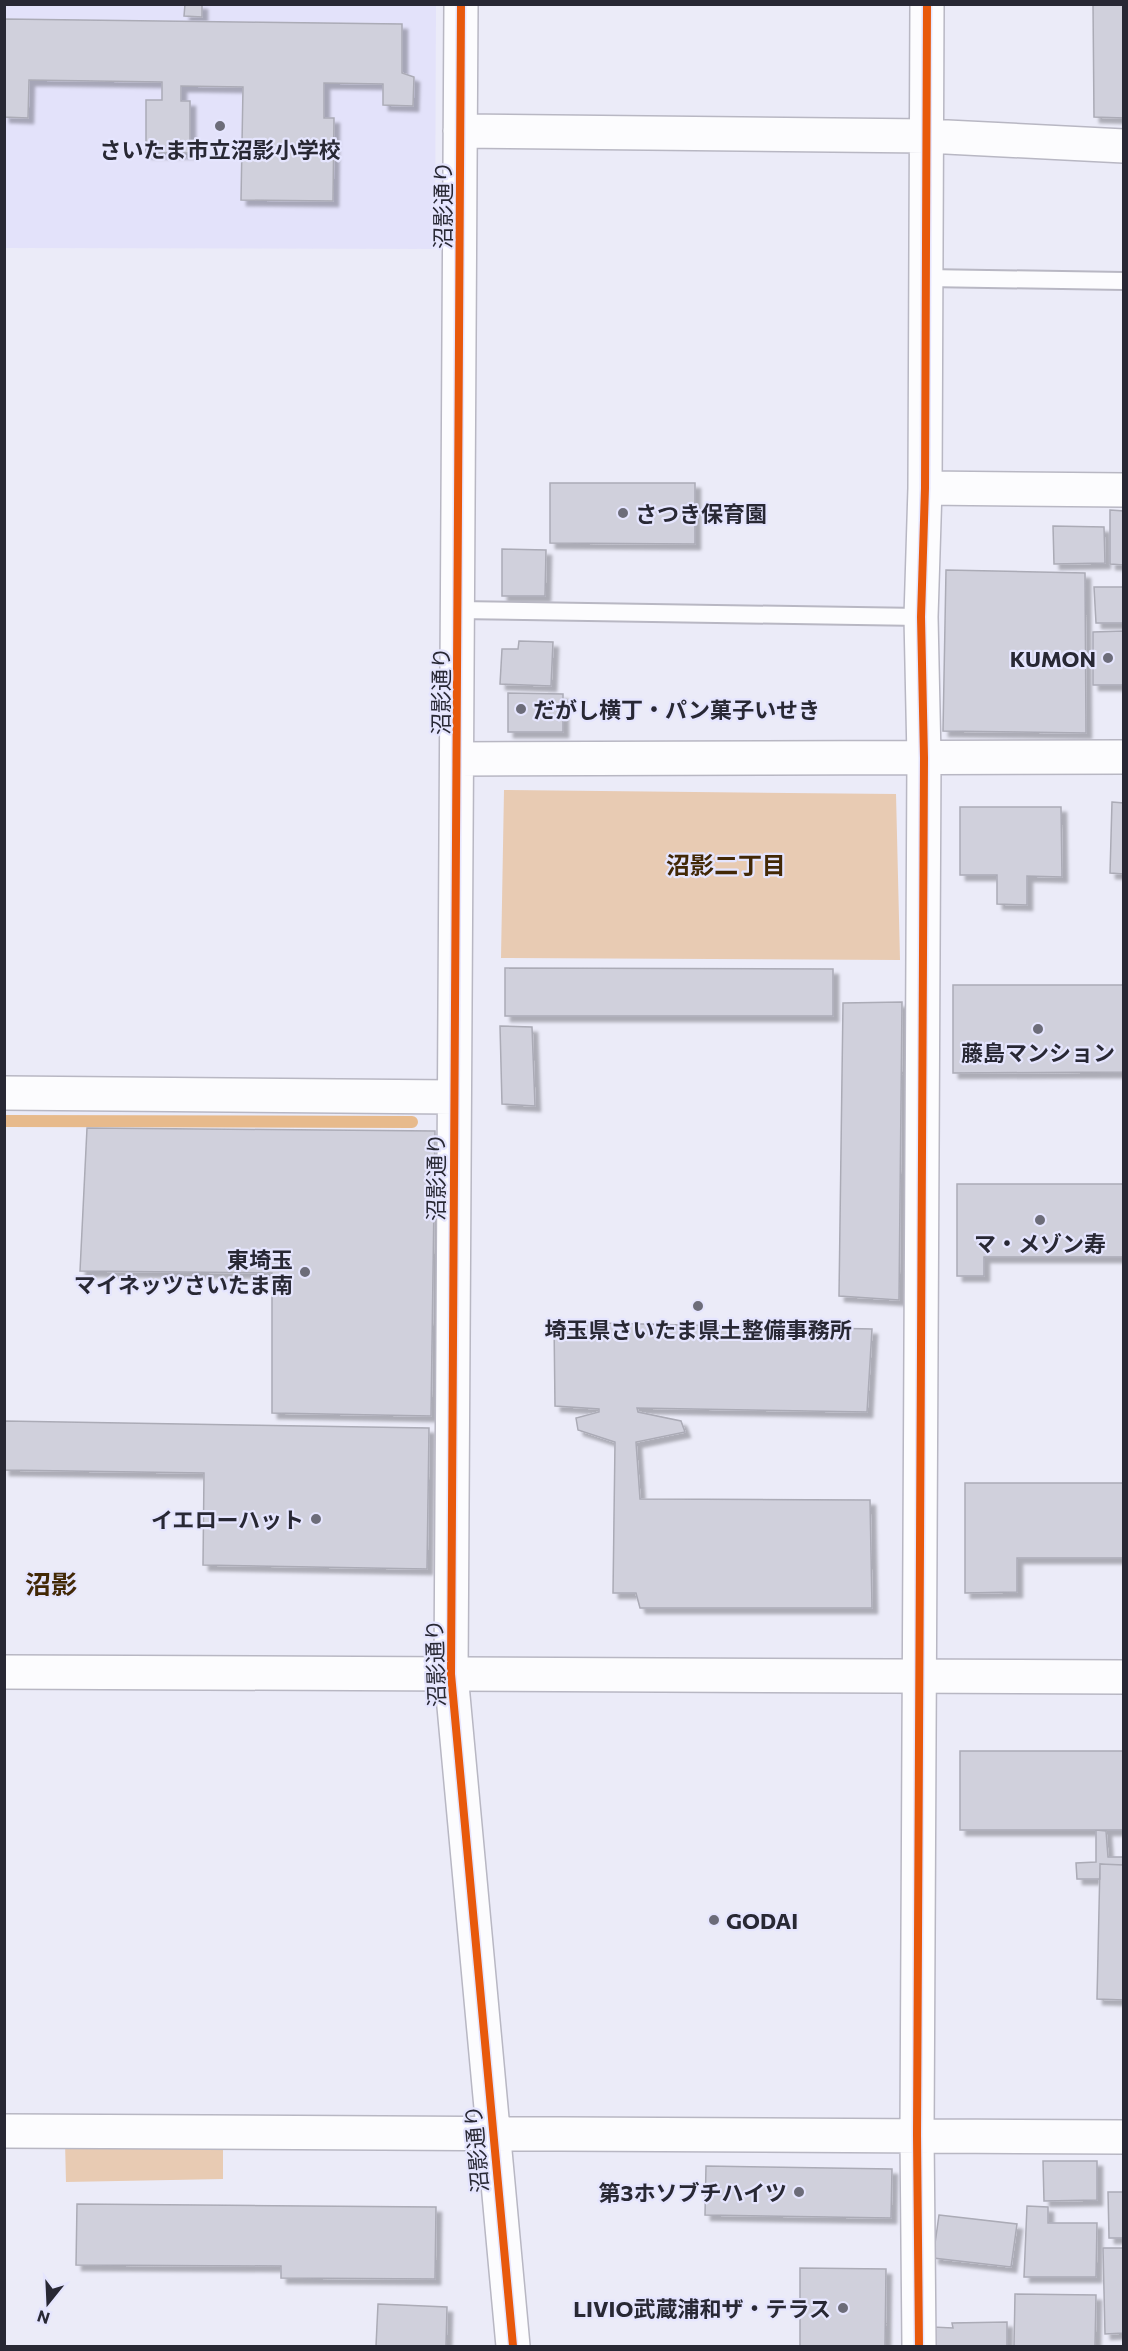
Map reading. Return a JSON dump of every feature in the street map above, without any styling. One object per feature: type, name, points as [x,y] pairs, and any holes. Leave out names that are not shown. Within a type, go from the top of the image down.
[{"type":"street","name":"沼影通り","points":[[461,4],[451,1674],[513,2346]]},
{"type":"street","points":[[920,2346],[917,2135],[924,758],[921,617],[925,488],[927,4]]},
{"type":"street","points":[[460,131],[927,136],[1124,146]]},
{"type":"street","points":[[925,488],[1124,490]]},
{"type":"street","points":[[457,759],[1124,757]]},
{"type":"street","points":[[4,1093],[453,1097]]},
{"type":"street","points":[[4,1672],[1124,1677]]},
{"type":"street","points":[[4,2131],[1124,2137]]},
{"type":"lane","points":[[926,278],[1124,281]]},
{"type":"lane","points":[[458,610],[921,617]]},
{"type":"shaded area","name":"さいたま市立沼影小学校","points":[[5,5],[436,5],[435,249],[5,248]]},
{"type":"shaded area","points":[[504,790],[896,794],[900,960],[501,958]]},
{"type":"shaded area","points":[[223,2140],[223,2179],[66,2182],[65,2142]]},
{"type":"building","points":[[185,4],[202,4],[202,17],[184,16]]},
{"type":"building","points":[[1093,4],[1124,4],[1124,118],[1094,117]]},
{"type":"building","points":[[4,19],[402,24],[402,73],[414,77],[413,106],[383,105],[383,84],[324,83],[324,118],[334,118],[333,201],[241,200],[243,87],[181,86],[181,101],[190,101],[190,153],[146,153],[146,100],[162,100],[162,82],[29,80],[28,118],[4,117]]},
{"type":"building","name":"さつき保育園","points":[[550,483],[695,483],[695,544],[550,543]]},
{"type":"building","points":[[1110,510],[1124,511],[1124,565],[1110,564]]},
{"type":"building","points":[[1053,526],[1104,527],[1105,563],[1054,564]]},
{"type":"building","points":[[502,549],[546,550],[545,596],[502,596]]},
{"type":"building","points":[[946,570],[1085,573],[1086,733],[943,731]]},
{"type":"building","points":[[1094,587],[1124,587],[1124,623],[1096,623]]},
{"type":"building","name":"KUMON","points":[[1124,631],[1124,685],[1093,685],[1093,632]]},
{"type":"building","points":[[519,641],[553,642],[551,686],[500,684],[502,649],[518,649]]},
{"type":"building","points":[[508,693],[563,694],[563,732],[508,732]]},
{"type":"building","points":[[1112,802],[1124,803],[1124,874],[1110,873]]},
{"type":"building","points":[[960,807],[1061,807],[1062,877],[1027,876],[1027,905],[997,904],[997,875],[960,875]]},
{"type":"building","points":[[505,968],[833,969],[833,1016],[505,1016]]},
{"type":"building","name":"藤島マンション","points":[[953,985],[1124,985],[1124,1072],[953,1073]]},
{"type":"building","points":[[902,1002],[899,1300],[839,1296],[843,1003]]},
{"type":"building","points":[[500,1026],[532,1027],[535,1106],[502,1104]]},
{"type":"building","name":"東埼玉 マイネッツさいたま南","points":[[87,1128],[435,1131],[431,1416],[272,1413],[272,1273],[80,1271]]},
{"type":"building","name":"マ・メゾン寿","points":[[957,1184],[1124,1184],[1124,1257],[984,1257],[984,1276],[957,1276]]},
{"type":"building","points":[[554,1322],[872,1329],[867,1412],[637,1408],[638,1412],[681,1421],[685,1432],[636,1442],[640,1499],[870,1500],[872,1608],[640,1608],[636,1593],[613,1593],[615,1442],[578,1430],[576,1418],[599,1412],[599,1409],[555,1406]]},
{"type":"building","name":"イエローハット","points":[[4,1421],[429,1428],[427,1569],[203,1565],[204,1473],[4,1470]]},
{"type":"building","points":[[965,1483],[1124,1483],[1124,1558],[1017,1558],[1017,1592],[965,1593]]},
{"type":"building","points":[[960,1751],[1124,1751],[1124,1830],[960,1830]]},
{"type":"building","points":[[1096,1830],[1106,1831],[1108,1857],[1124,1857],[1123,1865],[1100,1864],[1100,1879],[1077,1879],[1076,1863],[1096,1862]]},
{"type":"building","points":[[1100,1864],[1124,1865],[1124,2000],[1097,1999]]},
{"type":"building","points":[[1043,2161],[1097,2161],[1097,2200],[1044,2201]]},
{"type":"building","name":"第3ホソブチハイツ","points":[[706,2166],[892,2169],[891,2218],[705,2215]]},
{"type":"building","points":[[1108,2192],[1124,2192],[1124,2238],[1109,2238]]},
{"type":"building","points":[[77,2204],[436,2207],[435,2279],[281,2278],[281,2266],[76,2265]]},
{"type":"building","points":[[1027,2206],[1048,2207],[1048,2223],[1097,2223],[1096,2277],[1024,2277]]},
{"type":"building","points":[[939,2215],[1017,2224],[1011,2267],[933,2258]]},
{"type":"building","points":[[1103,2248],[1124,2248],[1124,2333],[1105,2334]]},
{"type":"building","name":"LIVIO武蔵浦和ザ・テラス","points":[[800,2268],[886,2269],[885,2346],[800,2346]]},
{"type":"building","points":[[1015,2294],[1096,2295],[1095,2346],[1014,2346]]},
{"type":"building","points":[[378,2304],[447,2307],[446,2346],[376,2346]]},
{"type":"building","points":[[1007,2322],[1007,2346],[932,2346],[933,2327],[953,2328],[952,2323]]},
{"type":"waterway","points":[[4,1121],[412,1122]]},
{"type":"cycle path","points":[[461,4],[451,1674],[513,2346]]},
{"type":"cycle path","points":[[919,2346],[917,2135],[924,758],[921,617],[925,488],[927,4]]},
{"type":"place","name":"さいたま市立沼影小学校","points":[[220,126]]},
{"type":"place","name":"さつき保育園","points":[[623,513]]},
{"type":"place","name":"KUMON","points":[[1108,658]]},
{"type":"place","name":"だがし横丁・パン菓子いせき","points":[[521,709]]},
{"type":"place","name":"藤島マンション","points":[[1038,1029]]},
{"type":"place","name":"マ・メゾン寿","points":[[1040,1220]]},
{"type":"place","name":"東埼玉 マイネッツさいたま南","points":[[305,1272]]},
{"type":"place","name":"埼玉県さいたま県土整備事務所","points":[[698,1306]]},
{"type":"place","name":"イエローハット","points":[[316,1519]]},
{"type":"place","name":"GODAI","points":[[714,1920]]},
{"type":"place","name":"第3ホソブチハイツ","points":[[799,2192]]},
{"type":"place","name":"LIVIO武蔵浦和ザ・テラス","points":[[843,2308]]},
{"type":"district","name":"沼影二丁目","points":[[726,864]]},
{"type":"district","name":"沼影","points":[[51,1583]]}]
